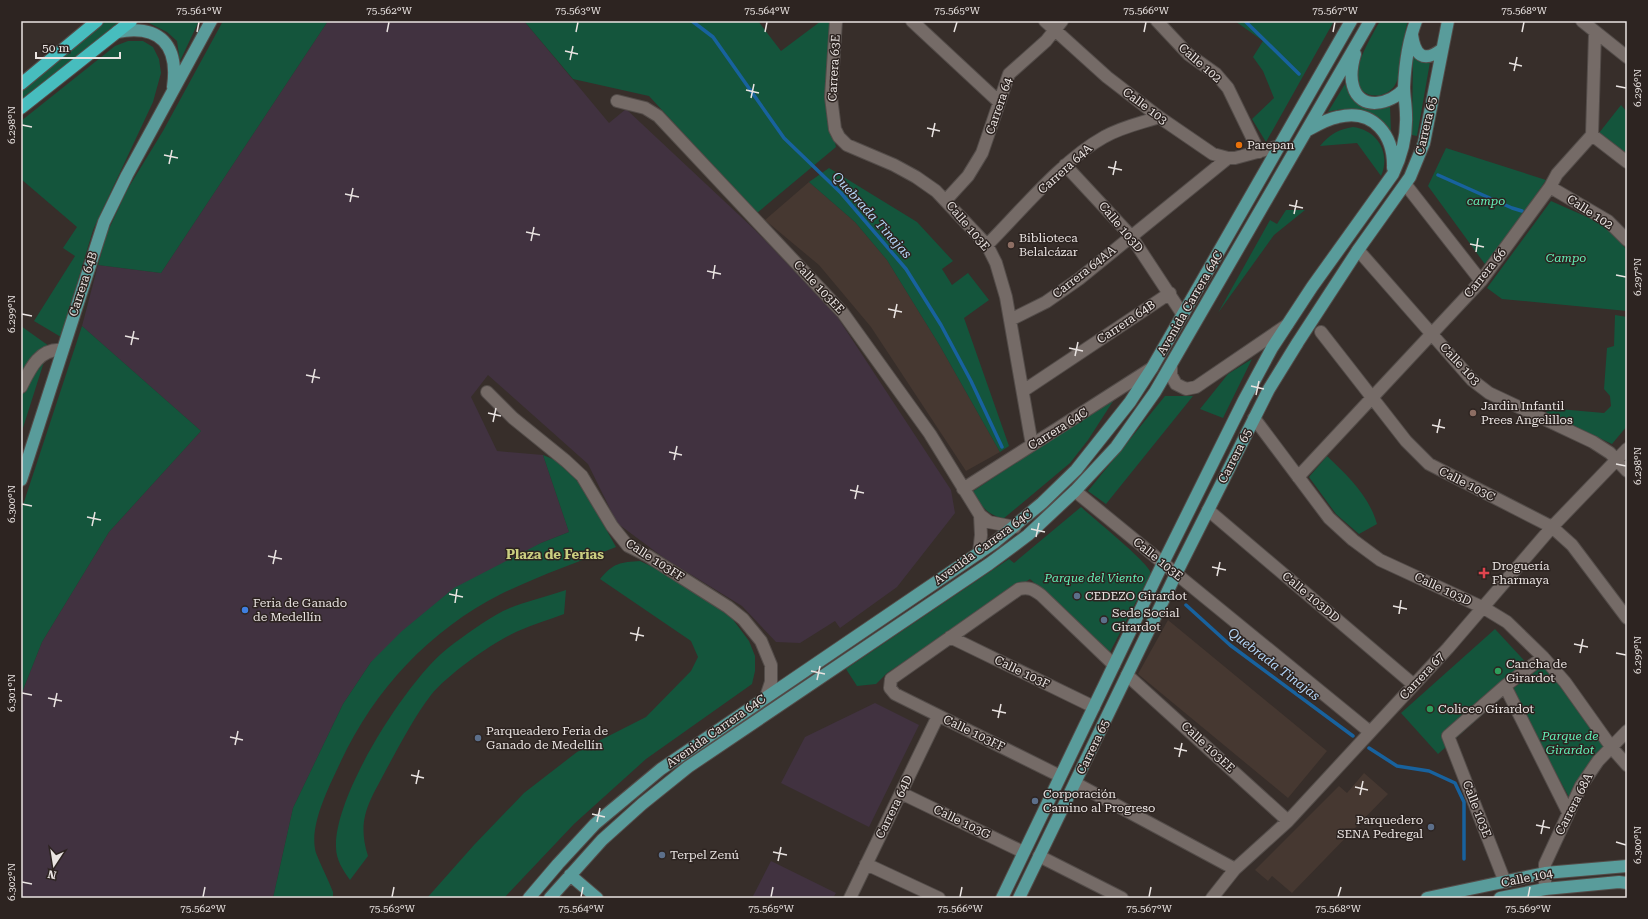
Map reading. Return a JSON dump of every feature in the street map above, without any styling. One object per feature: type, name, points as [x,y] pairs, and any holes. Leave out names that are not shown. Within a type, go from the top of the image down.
[{"type":"highway","points":[[21,84],[97,21]]},
{"type":"highway","points":[[21,108],[131,21]]},
{"type":"main road","name":"Carrera 64B","points":[[21,480],[104,222],[127,175],[211,21]]},
{"type":"main road","name":"Avenida Carrera 64C","points":[[529,898],[577,843],[619,803],[679,755],[979,553],[1015,527],[1076,470],[1113,425],[1152,368],[1351,21]]},
{"type":"main road","name":"Avenida Carrera 64C","points":[[558,895],[570,875],[602,840],[688,767],[1009,550],[1075,491],[1116,447],[1131,428],[1171,365],[1370,21]]},
{"type":"main road","name":"Carrera 65","points":[[1019,898],[1176,574],[1254,418],[1284,364],[1358,250],[1406,186],[1424,144],[1441,50],[1448,21]]},
{"type":"main road","points":[[1414,26],[1415,48],[1419,54],[1425,57],[1431,56],[1441,50]]},
{"type":"main road","name":"Carrera 65","points":[[1002,898],[1060,776],[1248,394],[1287,325],[1393,174],[1405,140],[1405,65],[1414,26]]},
{"type":"main road","name":"Carrera 64B","points":[[117,32],[134,30],[144,31],[154,34],[168,46],[172,52],[174,74],[169,97]]},
{"type":"main road","points":[[1358,43],[1353,62],[1352,78],[1353,86],[1359,97],[1370,102],[1386,102],[1399,95],[1404,89]]},
{"type":"main road","points":[[1306,131],[1338,117],[1354,116],[1371,120],[1382,129],[1390,142],[1393,150],[1393,174]]},
{"type":"main road","name":"Calle 104","points":[[1428,898],[1545,874],[1627,866]]},
{"type":"main road","points":[[570,875],[597,898]]},
{"type":"main road","name":"Calle 104","points":[[1500,898],[1545,889],[1627,883]]},
{"type":"street","name":"Carrera 63E","points":[[836,21],[831,97],[832,116],[839,138]]},
{"type":"street","points":[[912,21],[998,101]]},
{"type":"street","name":"Calle 103","points":[[1045,21],[1107,77],[1159,117],[1204,148],[1228,158]]},
{"type":"street","name":"Carrera 64","points":[[946,200],[968,176],[982,153],[998,101],[1009,74],[1055,31],[1062,21]]},
{"type":"street","name":"Calle 102","points":[[1157,21],[1188,54],[1216,74],[1228,88],[1259,152]]},
{"type":"street","points":[[1582,21],[1595,33],[1627,57]]},
{"type":"street","points":[[1595,33],[1592,135],[1627,162]]},
{"type":"street","name":"Calle 103EE","points":[[617,101],[645,108],[658,116],[843,313],[930,434],[980,515],[982,535],[979,553]]},
{"type":"street","name":"Carrera 64A","points":[[987,245],[1065,165],[1105,136],[1117,130],[1159,117]]},
{"type":"street","name":"Carrera 66","points":[[1298,477],[1481,281],[1550,187],[1557,174],[1592,135]]},
{"type":"street","name":"Calle 103E","points":[[839,138],[858,151],[894,165],[916,177],[946,200],[987,245],[1002,279],[1032,445]]},
{"type":"street","points":[[1228,158],[1259,152],[1279,146]]},
{"type":"street","points":[[1259,152],[1266,155],[1266,169]]},
{"type":"street","name":"Carrera 64AA","points":[[1010,320],[1057,294],[1079,279],[1228,158]]},
{"type":"street","name":"Calle 103D","points":[[1065,165],[1131,236],[1170,293],[1183,315]]},
{"type":"street","points":[[1406,186],[1481,281]]},
{"type":"street","name":"Calle 102","points":[[1550,187],[1608,221],[1627,240]]},
{"type":"street","name":"Calle 103","points":[[1358,250],[1472,380],[1489,393],[1593,442],[1617,460],[1627,471]]},
{"type":"street","name":"Carrera 64B","points":[[1023,391],[1170,293]]},
{"type":"street","points":[[1171,365],[1171,375],[1176,384],[1186,389],[1196,387],[1287,325]]},
{"type":"street","name":"Calle 103C","points":[[1321,332],[1406,441],[1429,464],[1552,528],[1572,544],[1627,618]]},
{"type":"street","points":[[21,387],[36,360],[54,349],[62,350]]},
{"type":"street","name":"Carrera 64C","points":[[963,488],[1152,368]]},
{"type":"street","name":"Calle 103FF","points":[[487,392],[513,418],[566,460],[582,476],[604,514],[628,546],[648,556],[728,607],[743,619],[761,641],[771,665],[771,682],[766,697]]},
{"type":"street","name":"Calle 103D","points":[[1254,418],[1325,514],[1340,530],[1380,560],[1484,608],[1507,622],[1543,657],[1565,682],[1612,748],[1627,765]]},
{"type":"street","name":"Carrera 67","points":[[1212,898],[1235,869],[1288,821],[1414,685],[1484,608],[1552,528],[1627,449]]},
{"type":"street","name":"Calle 103E","points":[[1075,491],[1370,732]]},
{"type":"street","name":"Calle 103DD","points":[[1208,510],[1414,685]]},
{"type":"street","points":[[980,515],[989,522],[1015,527]]},
{"type":"street","points":[[950,636],[1019,589],[1032,588],[1114,666]]},
{"type":"street","name":"Calle 103FF","points":[[950,636],[895,674],[891,679],[890,688],[895,694],[1060,776]]},
{"type":"street","name":"Calle 103F","points":[[950,636],[1094,707]]},
{"type":"street","points":[[1543,657],[1505,686],[1568,812]]},
{"type":"street","name":"Calle 103EE","points":[[1127,675],[1288,821]]},
{"type":"street","name":"Calle 103E","points":[[1505,686],[1448,736],[1505,882]]},
{"type":"street","name":"Carrera 64D","points":[[850,898],[938,716]]},
{"type":"street","name":"Carrera 68A","points":[[1545,889],[1546,864],[1568,812],[1589,771],[1627,731]]},
{"type":"street","points":[[1075,783],[1235,869]]},
{"type":"street","name":"Calle 103G","points":[[901,793],[1023,852]]},
{"type":"street","points":[[1039,856],[1122,898]]},
{"type":"street","points":[[866,864],[939,898]]},
{"type":"shaded area","points":[[328,21],[524,21],[609,123],[626,109],[755,230],[836,315],[951,490],[955,513],[897,587],[840,628],[835,621],[800,643],[776,642],[742,606],[664,558],[617,523],[588,464],[488,375],[471,397],[497,451],[543,455],[569,532],[541,543],[371,662],[343,704],[293,808],[273,898],[21,898],[21,695],[42,642],[109,532],[201,431],[82,326],[98,265],[161,273]]},
{"type":"shaded area","points":[[809,182],[855,222],[887,260],[940,346],[1000,452],[966,471],[871,327],[819,265],[765,220]]},
{"type":"shaded area","points":[[1168,620],[1327,751],[1288,798],[1138,674]]},
{"type":"shaded area","points":[[875,703],[919,725],[869,827],[781,783],[805,737]]},
{"type":"shaded area","points":[[1364,773],[1388,794],[1292,893],[1272,876],[1268,881],[1255,870],[1339,786],[1347,793]]},
{"type":"shaded area","points":[[771,861],[836,893],[833,898],[752,898]]},
{"type":"green space","points":[[106,21],[121,21],[21,101],[21,91]]},
{"type":"green space","points":[[145,21],[199,21],[180,61],[177,41],[167,32]]},
{"type":"green space","points":[[223,21],[328,21],[161,273],[98,265],[107,233],[127,190],[163,131]]},
{"type":"green space","points":[[524,21],[758,21],[781,51],[821,21],[830,21],[826,98],[836,147],[757,213],[649,96],[573,79]]},
{"type":"green space","points":[[1235,21],[1334,21],[1266,142],[1252,119],[1274,98],[1263,71],[1253,57],[1263,41]]},
{"type":"green space","points":[[1380,21],[1408,21],[1398,79],[1391,90],[1385,94],[1373,95],[1367,94],[1362,90],[1357,78],[1357,72],[1365,49]]},
{"type":"green space","points":[[128,41],[143,41],[153,47],[159,59],[161,73],[153,102],[93,230],[61,337],[34,321],[75,256],[63,248],[77,227],[21,179],[21,121],[115,46]]},
{"type":"green space","points":[[1413,56],[1430,62],[1417,136],[1412,135]]},
{"type":"green space","points":[[1345,84],[1352,98],[1363,106],[1375,108],[1390,105],[1391,133],[1385,126],[1362,112],[1346,109],[1328,112]]},
{"type":"green space","points":[[1621,105],[1627,112],[1627,154],[1599,133]]},
{"type":"green space","points":[[1353,127],[1362,129],[1369,133],[1380,144],[1384,159],[1384,168],[1381,176],[1357,143],[1320,146],[1327,138],[1335,133],[1343,129]]},
{"type":"green space","name":"campo","points":[[1446,148],[1546,180],[1487,267],[1428,186]]},
{"type":"green space","points":[[829,168],[917,222],[953,261],[942,269],[952,285],[968,273],[989,300],[964,318],[1009,446],[1000,452],[940,346],[887,260],[855,222],[809,182]]},
{"type":"green space","name":"Campo","points":[[1551,201],[1605,225],[1627,250],[1627,311],[1502,299],[1487,288]]},
{"type":"green space","points":[[1286,210],[1305,210],[1274,235],[1218,313],[1270,220],[1277,224]]},
{"type":"green space","points":[[1615,315],[1627,317],[1627,426],[1612,444],[1546,413],[1547,408],[1604,413],[1611,406],[1610,396],[1604,389],[1607,348],[1614,346]]},
{"type":"green space","points":[[21,326],[49,346],[21,434]]},
{"type":"green space","points":[[82,326],[201,431],[109,532],[42,642],[21,695],[21,511]]},
{"type":"green space","points":[[1252,359],[1223,418],[1200,409],[1228,374]]},
{"type":"green space","points":[[1117,395],[1088,440],[1070,463],[1003,519],[988,512],[982,506],[972,492]]},
{"type":"green space","points":[[1165,396],[1193,396],[1106,504],[1088,491]]},
{"type":"green space","points":[[543,455],[560,462],[582,486],[616,547],[544,575],[501,594],[451,625],[407,664],[370,710],[355,735],[336,771],[317,818],[314,842],[316,853],[333,892],[333,898],[273,898],[293,808],[343,704],[371,662],[402,631],[454,588],[541,543],[569,532]]},
{"type":"green space","points":[[1327,456],[1350,479],[1363,495],[1369,504],[1377,524],[1359,534],[1336,514],[1309,477]]},
{"type":"green space","name":"Parque del Viento","points":[[1081,507],[1131,550],[1148,567],[1151,573],[1110,652],[1030,579],[887,673],[876,684],[857,686],[846,669],[1009,559],[1014,563]]},
{"type":"green space","points":[[640,561],[665,573],[731,617],[749,641],[755,656],[755,671],[752,684],[646,759],[574,824],[504,898],[427,898],[474,845],[524,793],[577,752],[646,717],[691,671],[698,657],[691,641],[600,579],[618,564]]},
{"type":"green space","points":[[566,590],[564,614],[523,629],[501,640],[479,654],[457,671],[431,695],[408,730],[370,800],[364,820],[365,843],[368,856],[350,880],[342,869],[336,852],[339,825],[347,798],[376,740],[394,711],[413,685],[431,664],[448,648],[489,619],[510,608]]},
{"type":"green space","points":[[1495,629],[1533,670],[1438,754],[1401,713]]},
{"type":"green space","name":"Parque de Girardot","points":[[1544,665],[1606,748],[1586,768],[1570,799],[1511,690]]},
{"type":"waterway","name":"Quebrada Tinajas","points":[[692,21],[713,37],[784,138],[841,193],[906,269],[941,325],[971,381],[1002,447]]},
{"type":"waterway","points":[[1245,21],[1299,74]]},
{"type":"waterway","points":[[1438,175],[1522,211]]},
{"type":"waterway","name":"Quebrada Tinajas","points":[[1186,605],[1230,645],[1353,736]]},
{"type":"waterway","name":"Quebrada Tinajas","points":[[1369,748],[1397,766],[1429,771],[1455,783],[1464,802],[1464,859]]},
{"type":"place","name":"Parepan","points":[[1239,145]]},
{"type":"place","name":"Biblioteca Belalcázar","points":[[1011,245]]},
{"type":"place","name":"Jardin Infantil Prees Angelillos","points":[[1473,413]]},
{"type":"place","name":"Droguería Fharmaya","points":[[1484,573]]},
{"type":"place","name":"CEDEZO Girardot","points":[[1077,596]]},
{"type":"place","name":"Feria de Ganado de Medellín","points":[[245,610]]},
{"type":"place","name":"Sede Social Girardot","points":[[1104,620]]},
{"type":"place","name":"Cancha de Girardot","points":[[1498,671]]},
{"type":"place","name":"Coliceo Girardot","points":[[1430,709]]},
{"type":"place","name":"Parqueadero Feria de Ganado de Medellín","points":[[478,738]]},
{"type":"place","name":"Corporación Camino al Progreso","points":[[1035,801]]},
{"type":"place","name":"Parquedero SENA Pedregal","points":[[1431,827]]},
{"type":"place","name":"Terpel Zenú","points":[[662,855]]},
{"type":"district","name":"Plaza de Ferias","points":[[555,554]]}]
